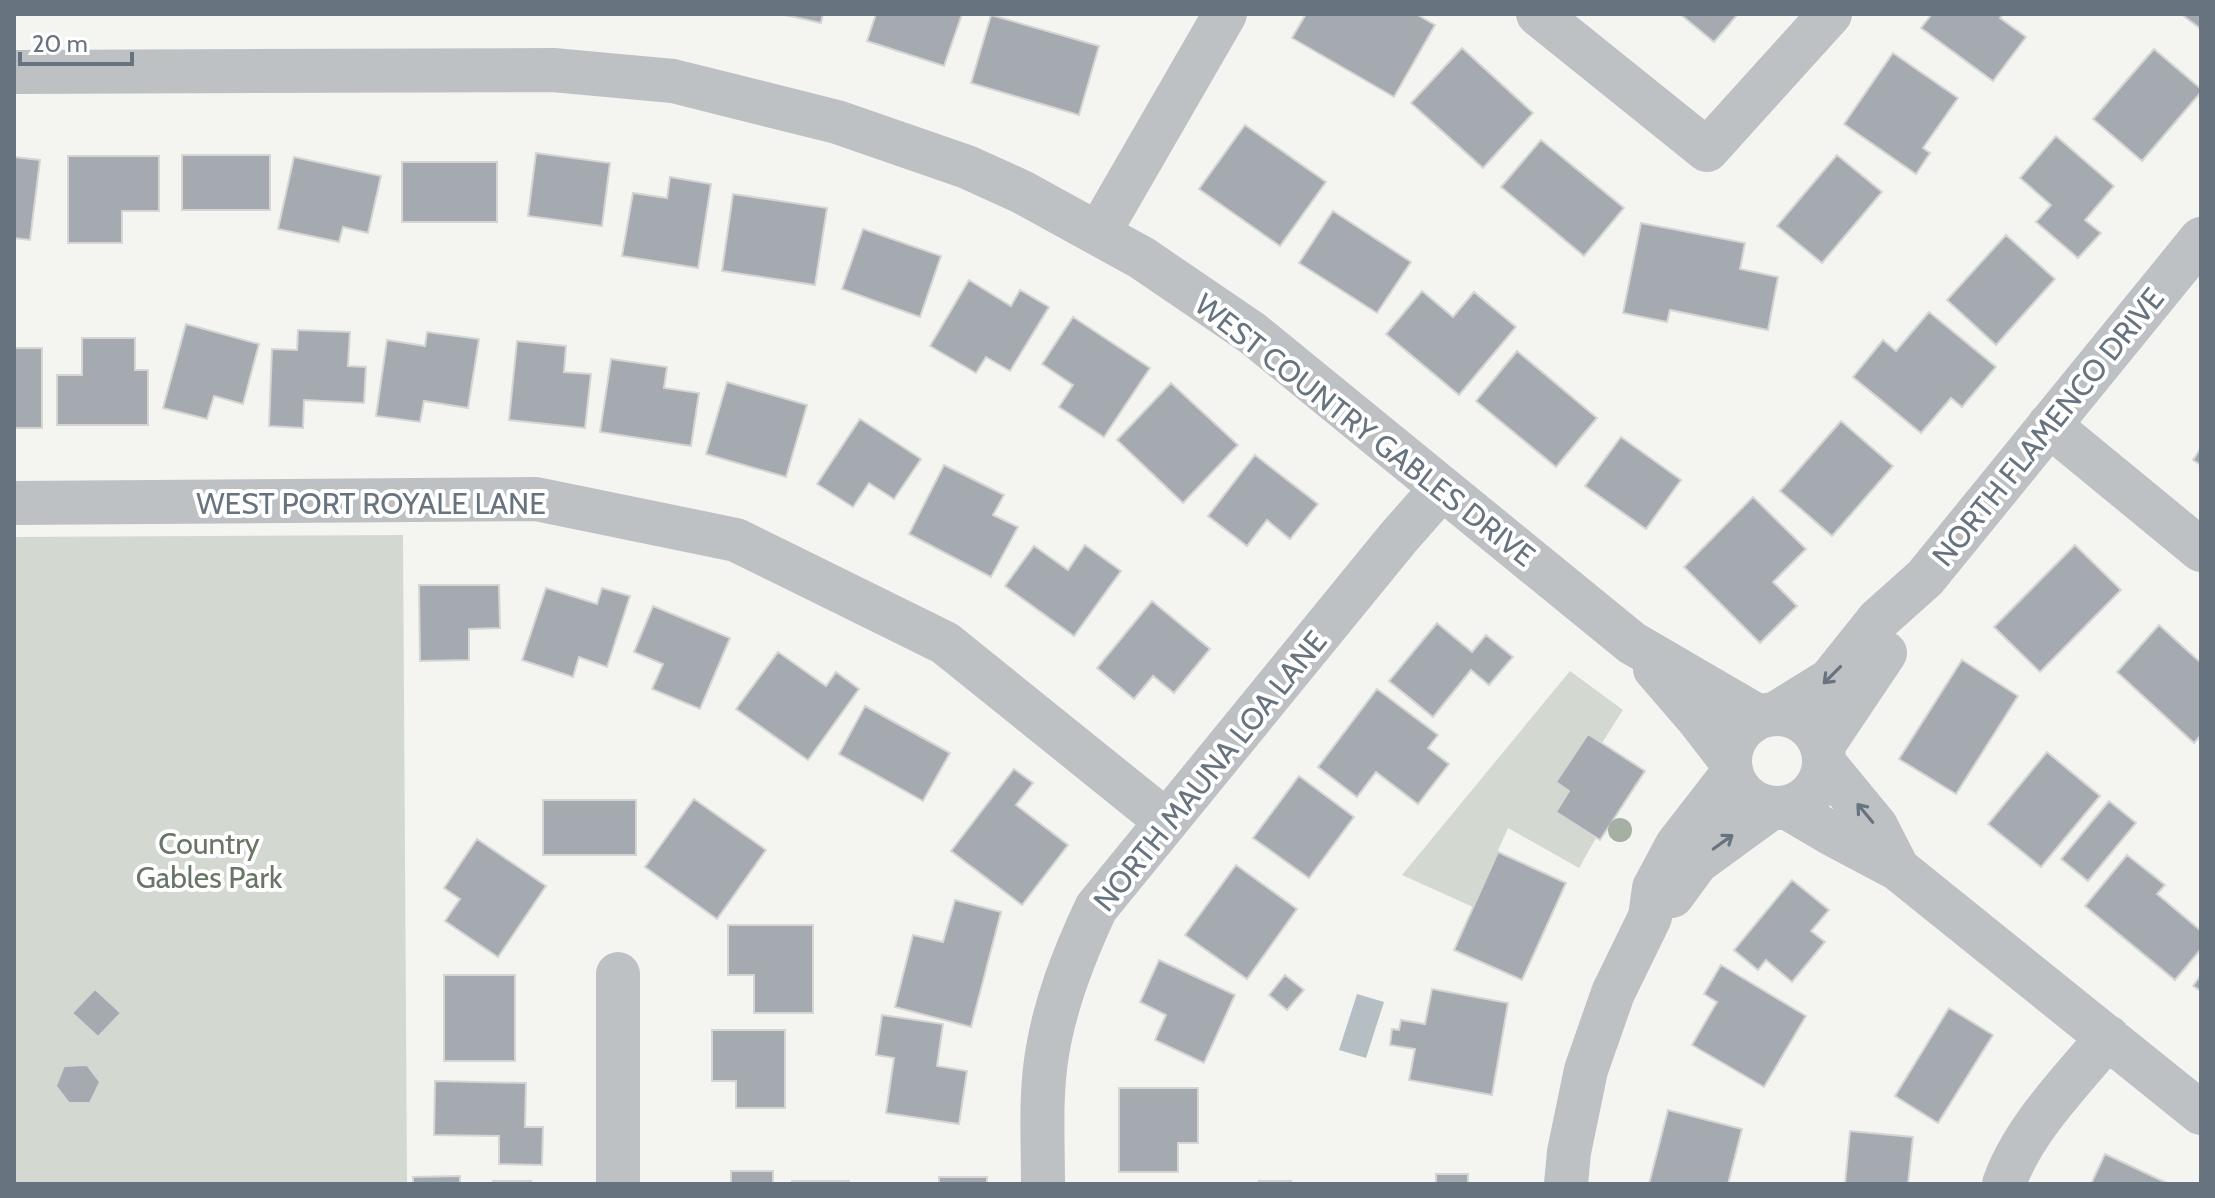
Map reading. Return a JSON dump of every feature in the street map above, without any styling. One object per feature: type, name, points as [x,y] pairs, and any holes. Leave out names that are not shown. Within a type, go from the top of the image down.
[{"type":"street","points":[[1098,234],[1225,14]]},
{"type":"street","points":[[1538,14],[1707,150],[1830,14]]},
{"type":"street","name":"WEST COUNTRY GABLES DRIVE","points":[[14,72],[553,70],[673,81],[837,122],[967,167],[1022,192],[1142,258],[1252,333],[1632,643],[1699,720],[1731,767]]},
{"type":"street","name":"NORTH FLAMENCO DRIVE","points":[[1650,917],[1654,888],[1677,845],[1731,767],[1736,737],[1746,725],[1830,680],[1878,620],[1925,578],[2201,239]]},
{"type":"street","points":[[2049,425],[2201,550]]},
{"type":"street","name":"NORTH MAUNA LOA LANE","points":[[1043,1184],[1047,1055],[1072,958],[1096,908],[1442,488]]},
{"type":"street","name":"WEST PORT ROYALE LANE","points":[[14,503],[536,499],[736,540],[945,643],[1166,821]]},
{"type":"street","name":"NORTH FLAMENCO DRIVE","points":[[1650,917],[1671,897],[1697,862],[1778,807],[1801,801],[1813,791],[1821,778],[1823,755],[1902,628],[1925,578]]},
{"type":"street","name":"WEST COUNTRY GABLES DRIVE","points":[[1632,643],[1767,716]]},
{"type":"street","points":[[1767,716],[1790,716],[1815,733],[1823,755],[1876,826],[1898,869]]},
{"type":"street","points":[[1731,767],[1743,794],[1756,803],[1778,807],[1898,869],[2201,1113]]},
{"type":"street","points":[[1566,1184],[1569,1152],[1586,1070],[1613,993],[1650,917]]},
{"type":"street","points":[[618,974],[618,1184]]},
{"type":"street","points":[[2004,1184],[2009,1169],[2039,1123],[2108,1037]]},
{"type":"green space","name":"Country Gables Park","points":[[403,535],[407,1184],[14,1184],[14,537]]},
{"type":"green space","points":[[1570,671],[1623,710],[1602,743],[1587,734],[1556,782],[1569,791],[1556,812],[1596,838],[1579,868],[1508,828],[1473,907],[1402,875]]},
{"type":"shaded area","points":[[1357,994],[1384,1002],[1366,1058],[1339,1050]]},
{"type":"building","points":[[781,14],[823,14],[821,23]]},
{"type":"building","points":[[876,14],[962,14],[944,66],[867,41]]},
{"type":"building","points":[[1306,14],[1416,14],[1435,25],[1394,97],[1292,38]]},
{"type":"building","points":[[1680,14],[1738,14],[1714,42]]},
{"type":"building","points":[[1932,14],[2003,14],[2000,18],[2026,37],[1993,81],[1921,28]]},
{"type":"building","points":[[2181,14],[2201,14],[2201,29]]},
{"type":"building","points":[[991,15],[1099,46],[1079,115],[971,83]]},
{"type":"building","points":[[1462,48],[1533,113],[1483,168],[1411,103]]},
{"type":"building","points":[[2154,49],[2201,92],[2142,161],[2093,119]]},
{"type":"building","points":[[1893,53],[1958,98],[1923,148],[1930,153],[1916,174],[1844,124]]},
{"type":"building","points":[[1245,125],[1326,182],[1280,246],[1199,189]]},
{"type":"building","points":[[2056,136],[2114,186],[2085,220],[2101,233],[2078,258],[2036,222],[2051,205],[2020,178]]},
{"type":"building","points":[[1541,140],[1624,208],[1584,256],[1501,187]]},
{"type":"building","points":[[536,153],[610,163],[602,226],[528,216]]},
{"type":"building","points":[[182,155],[270,155],[270,210],[182,210]]},
{"type":"building","points":[[1837,155],[1882,192],[1822,263],[1777,226]]},
{"type":"building","points":[[68,156],[159,156],[159,211],[122,211],[122,243],[68,243]]},
{"type":"building","points":[[14,157],[40,160],[30,240],[14,238]]},
{"type":"building","points":[[294,157],[381,176],[368,233],[343,227],[339,242],[278,229]]},
{"type":"building","points":[[402,162],[497,162],[497,222],[402,222]]},
{"type":"building","points":[[670,177],[711,184],[698,268],[622,256],[633,193],[667,198]]},
{"type":"building","points":[[733,194],[827,208],[815,285],[722,271]]},
{"type":"building","points":[[1333,211],[1411,262],[1377,313],[1299,263]]},
{"type":"building","points":[[1641,223],[1745,243],[1740,269],[1778,277],[1768,330],[1670,310],[1667,322],[1623,313]]},
{"type":"building","points":[[863,229],[941,256],[920,317],[842,289]]},
{"type":"building","points":[[2006,235],[2055,279],[1996,345],[1947,300]]},
{"type":"building","points":[[969,280],[1011,306],[1020,290],[1049,307],[1010,371],[986,357],[976,373],[930,346]]},
{"type":"building","points":[[1422,291],[1453,317],[1474,292],[1516,327],[1459,395],[1386,334]]},
{"type":"building","points":[[1929,312],[1996,367],[1962,407],[1951,398],[1921,433],[1853,377],[1883,340],[1896,351]]},
{"type":"building","points":[[1073,317],[1150,368],[1104,437],[1059,407],[1073,385],[1042,364]]},
{"type":"building","points":[[186,324],[259,344],[243,404],[214,396],[207,419],[163,408]]},
{"type":"building","points":[[298,330],[350,332],[348,366],[366,367],[364,403],[304,400],[303,428],[269,426],[272,349],[297,350]]},
{"type":"building","points":[[427,332],[479,339],[468,408],[424,401],[420,422],[376,416],[387,340],[425,346]]},
{"type":"building","points":[[82,338],[135,338],[135,370],[148,370],[148,425],[57,425],[57,375],[82,375]]},
{"type":"building","points":[[517,341],[566,346],[564,372],[591,374],[585,428],[509,420]]},
{"type":"building","points":[[14,348],[42,348],[42,428],[14,428]]},
{"type":"building","points":[[1517,351],[1597,418],[1556,467],[1476,401]]},
{"type":"building","points":[[611,359],[667,367],[664,388],[699,393],[691,446],[600,432]]},
{"type":"building","points":[[727,382],[807,405],[786,477],[706,454]]},
{"type":"building","points":[[1171,383],[1238,445],[1183,503],[1117,440]]},
{"type":"building","points":[[860,419],[921,459],[894,499],[869,483],[853,507],[817,484]]},
{"type":"building","points":[[1841,421],[1893,466],[1832,536],[1780,491]]},
{"type":"building","points":[[1621,437],[1681,480],[1646,529],[1585,486]]},
{"type":"building","points":[[2201,448],[2201,465],[2193,460]]},
{"type":"building","points":[[1255,455],[1318,504],[1290,539],[1267,520],[1247,546],[1208,516]]},
{"type":"building","points":[[944,465],[1004,495],[993,515],[1018,527],[991,577],[909,534]]},
{"type":"building","points":[[1753,497],[1806,549],[1773,582],[1797,606],[1760,643],[1684,567]]},
{"type":"building","points":[[1085,545],[1121,571],[1074,636],[1005,586],[1034,546],[1068,570]]},
{"type":"building","points":[[2075,545],[2121,590],[2040,672],[1994,627]]},
{"type":"building","points":[[419,585],[499,585],[500,628],[469,629],[469,660],[420,661]]},
{"type":"building","points":[[546,588],[597,604],[602,588],[630,596],[607,667],[579,657],[573,677],[522,660]]},
{"type":"building","points":[[1152,601],[1210,649],[1174,693],[1153,676],[1134,699],[1097,668]]},
{"type":"building","points":[[653,606],[730,638],[700,709],[652,689],[663,664],[634,652]]},
{"type":"building","points":[[1437,623],[1472,652],[1486,635],[1513,657],[1489,685],[1471,670],[1433,717],[1389,681]]},
{"type":"building","points":[[2159,625],[2201,663],[2201,735],[2194,743],[2117,672]]},
{"type":"building","points":[[778,652],[826,686],[836,672],[859,689],[808,760],[736,709]]},
{"type":"building","points":[[1962,660],[2018,696],[1956,794],[1899,759]]},
{"type":"building","points":[[1377,689],[1438,735],[1428,748],[1449,764],[1418,804],[1376,772],[1357,797],[1318,767]]},
{"type":"building","points":[[865,706],[950,753],[923,801],[839,754]]},
{"type":"building","points":[[1588,734],[1645,771],[1600,840],[1556,812],[1569,791],[1556,782]]},
{"type":"building","points":[[2047,752],[2100,796],[2041,867],[1988,824]]},
{"type":"building","points":[[1014,769],[1033,783],[1016,805],[1068,845],[1022,905],[951,851]]},
{"type":"building","points":[[1299,776],[1354,817],[1309,878],[1253,838]]},
{"type":"building","points":[[694,799],[766,850],[717,919],[645,867]]},
{"type":"building","points":[[543,800],[636,800],[636,855],[543,855]]},
{"type":"building","points":[[2109,801],[2136,823],[2088,881],[2061,859]]},
{"type":"building","points":[[477,839],[546,886],[498,957],[445,921],[460,899],[444,888]]},
{"type":"building","points":[[1498,852],[1566,883],[1522,980],[1454,950]]},
{"type":"building","points":[[2127,855],[2165,885],[2157,894],[2201,931],[2201,949],[2175,980],[2085,906]]},
{"type":"building","points":[[1236,865],[1297,909],[1247,979],[1185,935]]},
{"type":"building","points":[[1792,880],[1829,910],[1811,931],[1825,942],[1792,982],[1766,960],[1758,970],[1734,950]]},
{"type":"building","points":[[955,900],[1001,912],[971,1027],[895,1007],[913,935],[943,942]]},
{"type":"building","points":[[728,925],[813,925],[813,1013],[754,1013],[754,975],[728,975]]},
{"type":"building","points":[[1159,960],[1235,995],[1204,1063],[1155,1040],[1166,1015],[1140,1002]]},
{"type":"building","points":[[1721,965],[1806,1016],[1764,1087],[1692,1045],[1717,1002],[1704,994]]},
{"type":"building","points":[[444,975],[515,975],[515,1061],[444,1061]]},
{"type":"building","points":[[1285,975],[1304,990],[1287,1010],[1269,995]]},
{"type":"building","points":[[2201,975],[2201,991],[2193,986]]},
{"type":"building","points":[[95,989],[121,1013],[98,1037],[72,1013]]},
{"type":"building","points":[[1432,989],[1508,1003],[1492,1095],[1409,1080],[1415,1049],[1390,1045],[1392,1029],[1399,1030],[1401,1020],[1425,1024]]},
{"type":"building","points":[[1949,1008],[1993,1035],[1938,1123],[1895,1096]]},
{"type":"building","points":[[882,1015],[943,1024],[937,1066],[967,1071],[959,1124],[886,1113],[894,1058],[876,1055]]},
{"type":"building","points":[[712,1030],[785,1030],[785,1108],[736,1108],[736,1081],[712,1081]]},
{"type":"building","points":[[87,1065],[100,1082],[90,1103],[69,1103],[56,1086],[64,1066]]},
{"type":"building","points":[[435,1081],[526,1083],[525,1127],[543,1127],[542,1165],[499,1164],[499,1136],[434,1135]]},
{"type":"building","points":[[1119,1088],[1198,1088],[1198,1143],[1178,1143],[1178,1172],[1119,1172]]},
{"type":"building","points":[[1668,1110],[1742,1129],[1728,1184],[1649,1184]]},
{"type":"building","points":[[1850,1131],[1913,1137],[1908,1184],[1845,1184]]},
{"type":"building","points":[[2105,1154],[2169,1184],[2091,1184]]},
{"type":"building","points":[[731,1171],[773,1171],[773,1184],[731,1184]]},
{"type":"building","points":[[1436,1174],[1468,1174],[1468,1184],[1436,1184]]},
{"type":"building","points":[[460,1176],[460,1184],[413,1184],[413,1177]]},
{"type":"building","points":[[939,1177],[987,1177],[987,1184],[939,1184]]},
{"type":"building","points":[[493,1181],[531,1181],[531,1184],[493,1184]]},
{"type":"building","points":[[792,1181],[849,1181],[849,1184],[792,1184]]},
{"type":"building","points":[[1259,1181],[1291,1181],[1291,1184],[1259,1184]]}]
